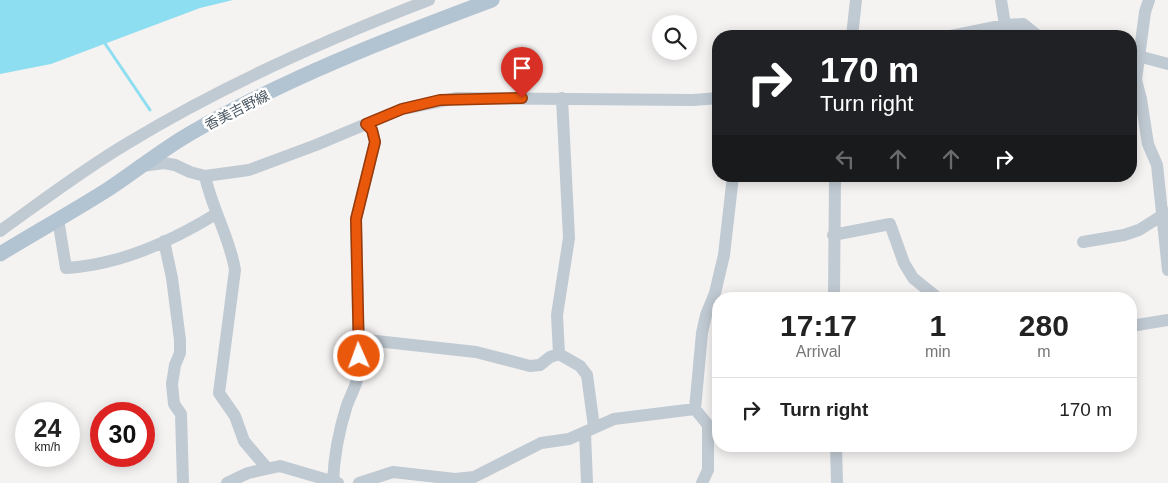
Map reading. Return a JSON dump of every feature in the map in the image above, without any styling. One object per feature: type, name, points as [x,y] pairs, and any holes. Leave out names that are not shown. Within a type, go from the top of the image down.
[{"type":"main road","name":"香美吉野線","points":[[0,254],[110,188],[138,166],[192,132],[272,92],[388,39],[492,0]]},
{"type":"street","points":[[0,231],[127,143],[243,79],[380,18],[429,0]]},
{"type":"street","points":[[853,30],[856,0]]},
{"type":"street","points":[[1001,0],[1006,25]]},
{"type":"street","points":[[1137,62],[1145,12],[1149,0]]},
{"type":"street","points":[[981,30],[1023,24],[1030,30]]},
{"type":"street","points":[[1138,56],[1168,64]]},
{"type":"street","points":[[1137,89],[1141,99],[1148,144],[1157,165],[1164,213],[1168,270]]},
{"type":"street","points":[[138,166],[164,163],[205,176],[249,170],[402,109],[457,98],[693,100],[712,99]]},
{"type":"street","points":[[559,354],[557,315],[569,238],[562,98]]},
{"type":"street","points":[[228,483],[248,472],[280,466],[335,482],[337,440],[348,403],[356,390],[359,372],[356,219],[375,142],[372,130],[366,124]]},
{"type":"street","points":[[205,176],[216,214],[232,255],[235,270],[219,392],[236,416],[244,441],[266,468]]},
{"type":"street","points":[[715,292],[724,255],[732,182]]},
{"type":"street","points":[[834,292],[835,182]]},
{"type":"street","points":[[1083,242],[1124,236],[1139,230],[1164,213]]},
{"type":"street","points":[[58,219],[66,268],[112,260],[164,241],[216,214]]},
{"type":"street","points":[[833,235],[890,224],[904,263],[913,278],[930,292]]},
{"type":"street","points":[[164,241],[172,278],[180,340],[180,353],[175,365],[172,384],[174,404],[181,414],[183,483]]},
{"type":"street","points":[[695,409],[702,332],[712,300]]},
{"type":"street","points":[[1137,325],[1168,320]]},
{"type":"street","points":[[358,339],[476,352],[530,366],[540,365],[550,357],[559,354],[580,366],[587,375],[589,430],[587,483]]},
{"type":"street","points":[[695,409],[712,426]]},
{"type":"street","points":[[359,483],[393,472],[455,479],[474,477],[541,443],[569,439],[614,419],[695,409]]},
{"type":"street","points":[[702,483],[708,470],[712,436]]},
{"type":"street","points":[[836,452],[837,483]]},
{"type":"water","points":[[0,0],[233,0],[200,8],[51,64],[0,74]]},
{"type":"waterway","points":[[104,42],[150,110]]},
{"type":"route","points":[[359,356],[356,219],[375,142],[372,130],[366,124],[402,109],[440,100],[457,98],[522,98]]}]
